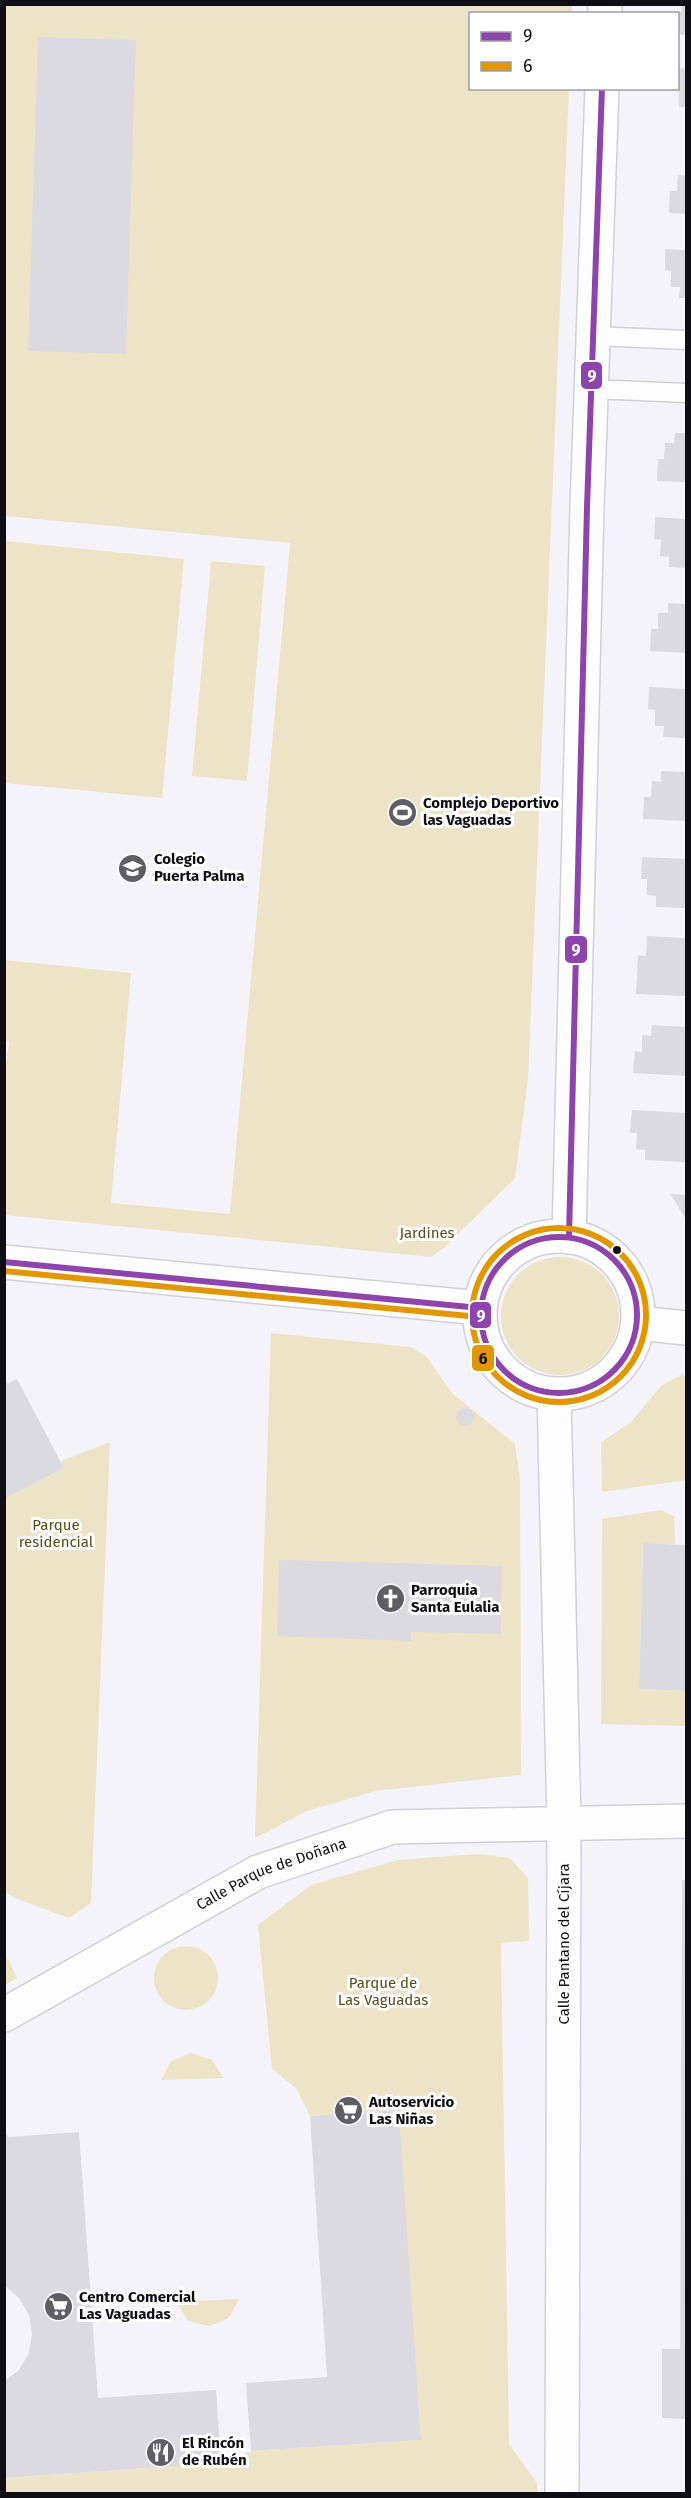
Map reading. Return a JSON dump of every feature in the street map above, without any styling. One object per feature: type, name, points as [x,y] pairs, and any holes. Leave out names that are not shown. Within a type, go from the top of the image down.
[{"type":"street","points":[[569,1237],[602,90]]},
{"type":"street","points":[[544,1237],[569,1237],[592,1244],[613,1257],[628,1276],[637,1299],[638,1323],[632,1346],[619,1367],[579,1392],[555,1394],[530,1388],[508,1376],[491,1356],[482,1333],[480,1308],[487,1283],[500,1262],[520,1246],[544,1237]]},
{"type":"street","points":[[4,1262],[480,1308]]},
{"type":"street","points":[[638,1323],[687,1328]]},
{"type":"street","name":"Calle Pantano del Cíjara","points":[[555,1394],[564,1822],[561,2493]]},
{"type":"street","name":"Calle Parque de Doñana","points":[[4,2015],[258,1872],[392,1827],[687,1821]]},
{"type":"lane","points":[[594,336],[687,340]]},
{"type":"lane","points":[[592,389],[687,393]]},
{"type":"green space","name":"Complejo Deportivo las Vaguadas","points":[[5,5],[572,5],[572,12],[469,12],[469,90],[569,90],[528,1080],[515,1178],[444,1248],[431,1257],[5,1215],[4,1082],[9,1041],[5,1041],[5,960],[131,973],[111,1203],[230,1214],[290,543],[5,516]]},
{"type":"green space","points":[[5,541],[184,559],[162,798],[5,783]]},
{"type":"green space","points":[[211,561],[265,566],[247,781],[192,776]]},
{"type":"green space","points":[[560,1257],[583,1262],[602,1274],[614,1293],[619,1316],[614,1339],[602,1358],[583,1370],[560,1375],[537,1370],[518,1358],[506,1339],[501,1316],[506,1293],[518,1274],[537,1262]]},
{"type":"green space","points":[[271,1333],[411,1347],[427,1357],[451,1392],[515,1444],[520,1478],[521,1775],[375,1791],[307,1811],[255,1838]]},
{"type":"green space","points":[[682,1374],[686,1378],[686,1480],[602,1492],[601,1442],[630,1423],[661,1386]]},
{"type":"green space","name":"Parque residencial","points":[[110,1442],[91,1903],[69,1918],[5,1892],[4,1499],[64,1468],[61,1461]]},
{"type":"green space","points":[[661,1510],[674,1516],[675,1544],[643,1544],[639,1689],[686,1691],[686,1726],[601,1724],[602,1519]]},
{"type":"green space","name":"Parque de Las Vaguadas","points":[[477,1854],[510,1858],[528,1878],[529,1941],[501,1943],[509,2444],[537,2483],[537,2493],[5,2494],[5,2478],[221,2463],[251,2451],[421,2440],[398,2110],[310,2116],[296,2088],[272,2069],[258,1925],[311,1885],[398,1860]]},
{"type":"green space","points":[[180,1946],[192,1946],[209,1955],[216,1966],[218,1978],[216,1990],[209,2001],[192,2010],[180,2010],[168,2005],[159,1996],[154,1984],[154,1972],[159,1960],[168,1951]]},
{"type":"green space","points":[[5,1959],[9,1960],[17,1978],[5,1985]]},
{"type":"green space","points":[[191,2053],[212,2060],[224,2078],[161,2080],[171,2061]]},
{"type":"green space","points":[[239,2299],[229,2318],[209,2326],[188,2321],[176,2302]]},
{"type":"building","points":[[682,4],[686,4],[686,35],[679,34],[679,12],[681,12]]},
{"type":"building","points":[[38,37],[136,40],[126,354],[28,351]]},
{"type":"building","points":[[679,68],[686,69],[686,107],[679,107]]},
{"type":"building","points":[[678,175],[686,176],[686,214],[669,213],[670,191],[677,191]]},
{"type":"building","points":[[665,249],[686,250],[686,298],[679,298],[680,287],[671,287],[671,271],[665,270]]},
{"type":"building","points":[[675,433],[686,433],[686,482],[657,481],[658,459],[664,459],[665,443],[674,443]]},
{"type":"building","points":[[655,517],[686,519],[686,568],[669,567],[669,557],[660,556],[661,540],[654,539]]},
{"type":"building","points":[[668,603],[686,604],[686,653],[650,651],[651,629],[658,629],[658,613],[668,613]]},
{"type":"building","points":[[649,687],[686,689],[686,738],[663,737],[664,726],[655,726],[655,710],[648,709]]},
{"type":"building","points":[[661,771],[686,772],[686,821],[643,819],[644,797],[651,797],[652,781],[661,782]]},
{"type":"building","points":[[642,857],[686,859],[686,908],[656,907],[656,896],[647,895],[647,879],[641,879]]},
{"type":"building","points":[[647,936],[686,938],[686,996],[636,994],[638,955],[646,956]]},
{"type":"building","points":[[652,1025],[686,1027],[686,1076],[633,1073],[635,1051],[642,1052],[642,1035],[651,1036]]},
{"type":"building","points":[[632,1110],[686,1113],[686,1162],[645,1160],[645,1150],[636,1149],[637,1133],[630,1133]]},
{"type":"building","points":[[670,1194],[686,1195],[686,1219]]},
{"type":"building","points":[[17,1379],[64,1468],[4,1499],[4,1385]]},
{"type":"building","points":[[461,1408],[469,1408],[474,1413],[472,1424],[461,1426],[456,1421],[456,1413]]},
{"type":"building","points":[[643,1543],[686,1545],[686,1691],[639,1689]]},
{"type":"building","name":"Parroquia Santa Eulalia","points":[[279,1560],[502,1566],[501,1634],[411,1632],[411,1641],[277,1636]]},
{"type":"building","points":[[682,1880],[686,1880],[686,2419],[662,2418],[662,2349],[680,2349]]},
{"type":"building","points":[[399,2110],[421,2440],[251,2451],[246,2383],[327,2377],[310,2116]]},
{"type":"building","name":"Centro Comercial Las Vaguadas","points":[[4,2130],[8,2137],[79,2132],[98,2398],[216,2390],[221,2463],[4,2478],[4,2381],[19,2370],[29,2353],[32,2334],[29,2315],[19,2298],[4,2285]]},
{"type":"transit line","name":"9","points":[[569,1237],[587,507],[602,90]]},
{"type":"transit line","name":"6","points":[[559,1228],[576,1229],[592,1234],[608,1242],[621,1253],[632,1266],[640,1282],[645,1298],[646,1315],[645,1332],[640,1348],[632,1364],[621,1377],[608,1388],[592,1396],[576,1401],[559,1402],[542,1401],[526,1396],[510,1388],[497,1377],[486,1364],[478,1348],[473,1332],[472,1315],[473,1298],[478,1282],[486,1266],[497,1253],[510,1242],[526,1234],[542,1229],[559,1228]]},
{"type":"transit line","name":"9","points":[[559,1237],[574,1238],[589,1243],[603,1250],[614,1260],[624,1271],[631,1285],[636,1300],[637,1315],[636,1330],[631,1345],[624,1359],[614,1370],[603,1380],[589,1387],[574,1392],[559,1393],[544,1392],[529,1387],[515,1380],[504,1370],[494,1359],[487,1345],[482,1330],[481,1315],[482,1300],[487,1285],[494,1271],[504,1260],[515,1250],[529,1243],[544,1238],[559,1237]]},
{"type":"transit line","name":"9","points":[[4,1262],[480,1308]]},
{"type":"transit line","name":"6","points":[[4,1271],[479,1317]]},
{"type":"place","name":"Complejo Deportivo las Vaguadas","points":[[402,812]]},
{"type":"place","name":"Colegio Puerta Palma","points":[[133,868]]},
{"type":"place","name":"Parroquia Santa Eulalia","points":[[390,1599]]},
{"type":"place","name":"Autoservicio Las Niñas","points":[[348,2111]]},
{"type":"place","name":"Centro Comercial Las Vaguadas","points":[[58,2306]]},
{"type":"place","name":"El Rincón de Rubén","points":[[161,2452]]},
{"type":"park label","name":"Jardines","points":[[427,1233]]}]
